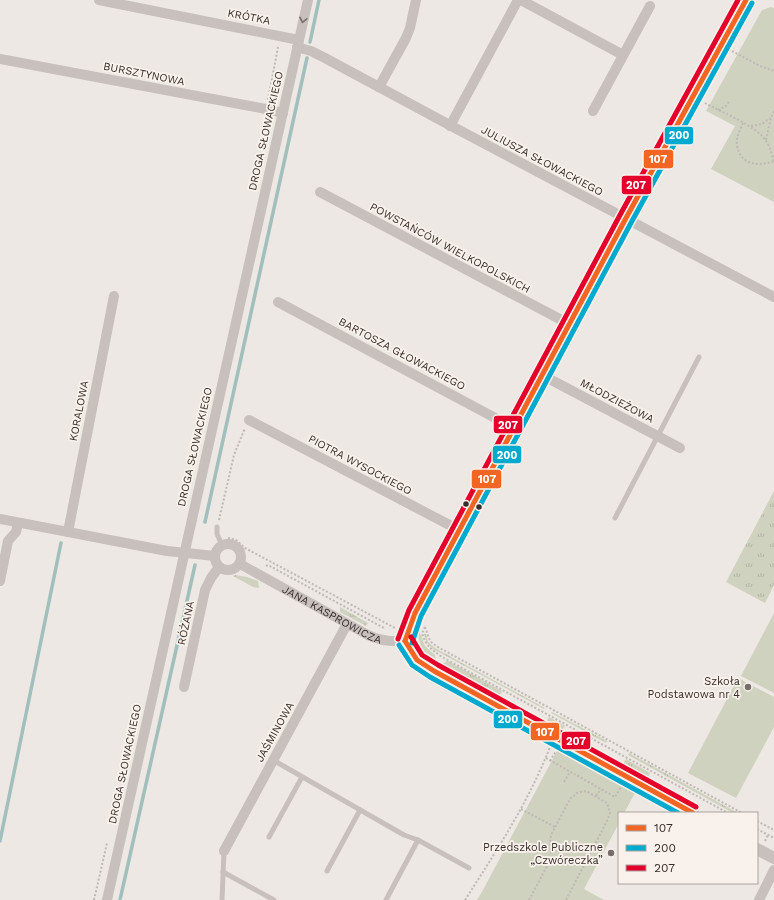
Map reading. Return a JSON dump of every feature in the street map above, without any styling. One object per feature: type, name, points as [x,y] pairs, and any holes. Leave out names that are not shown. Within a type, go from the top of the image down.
[{"type":"street","name":"KRÓTKA","points":[[99,0],[280,36],[298,44]]},
{"type":"street","name":"DROGA SŁOWACKIEGO","points":[[107,900],[308,0]]},
{"type":"street","points":[[379,87],[406,38],[410,28],[416,0]]},
{"type":"street","points":[[450,126],[519,0],[623,55]]},
{"type":"street","points":[[690,812],[466,689],[417,660],[405,641],[415,613],[542,374],[746,0]]},
{"type":"street","points":[[593,111],[650,6]]},
{"type":"street","name":"JULIUSZA SŁOWACKIEGO","points":[[298,44],[774,297]]},
{"type":"street","name":"BURSZTYNOWA","points":[[0,59],[283,113]]},
{"type":"street","name":"POWSTAŃCÓW WIELKOPOLSKICH","points":[[320,192],[569,324]]},
{"type":"street","name":"KORALOWA","points":[[68,532],[114,296]]},
{"type":"street","name":"BARTOSZA GŁOWACKIEGO","points":[[278,302],[514,428]]},
{"type":"street","name":"MŁODZIEŻOWA","points":[[542,374],[680,448]]},
{"type":"street","name":"PIOTRA WYSOCKIEGO","points":[[249,420],[460,530]]},
{"type":"street","points":[[0,519],[167,551],[215,556]]},
{"type":"street","points":[[0,581],[8,541],[16,532],[18,522]]},
{"type":"street","points":[[221,543],[233,544],[239,549],[243,566],[237,567],[230,571],[223,570],[219,567],[215,560],[215,556],[221,543]]},
{"type":"street","name":"JANA KASPROWICZA","points":[[243,566],[378,640],[392,642],[405,641]]},
{"type":"street","name":"RÓŻANA","points":[[184,686],[206,590],[211,578],[219,567]]},
{"type":"street","name":"JAŚMINOWA","points":[[224,851],[347,624]]},
{"type":"street","points":[[758,849],[774,858]]},
{"type":"street","points":[[759,900],[774,870]]},
{"type":"lane","points":[[615,518],[699,357]]},
{"type":"lane","points":[[217,527],[221,543]]},
{"type":"lane","points":[[273,760],[404,835],[418,840],[469,868]]},
{"type":"lane","points":[[269,837],[302,777]]},
{"type":"lane","points":[[327,871],[360,810]]},
{"type":"lane","points":[[386,900],[418,840]]},
{"type":"lane","points":[[222,900],[224,851]]},
{"type":"lane","points":[[223,872],[274,900]]},
{"type":"path","points":[[266,109],[280,36]]},
{"type":"path","points":[[732,51],[760,66],[774,71]]},
{"type":"path","points":[[718,110],[726,106],[730,100]]},
{"type":"path","points":[[705,103],[751,126],[766,140],[774,161],[760,165],[744,160],[737,144],[738,136],[743,123]]},
{"type":"path","points":[[766,140],[774,111]]},
{"type":"path","points":[[751,126],[762,124],[771,118]]},
{"type":"path","points":[[217,527],[234,455],[249,420]]},
{"type":"path","points":[[221,543],[227,538],[236,540],[245,548],[395,628],[390,629]]},
{"type":"path","points":[[243,566],[268,565],[386,630]]},
{"type":"path","points":[[726,812],[442,657],[431,650],[425,643],[422,633],[425,627],[430,641],[436,646],[740,812]]},
{"type":"path","points":[[465,900],[521,809],[555,737]]},
{"type":"path","points":[[550,761],[556,751],[561,750]]},
{"type":"path","points":[[546,758],[615,797],[622,783]]},
{"type":"path","points":[[564,782],[570,772]]},
{"type":"path","points":[[596,796],[600,788]]},
{"type":"path","points":[[529,900],[552,856],[550,840],[555,827],[570,799],[580,792],[586,791],[607,803],[610,809],[609,817],[566,900]]},
{"type":"path","points":[[521,809],[555,827]]},
{"type":"path","points":[[758,822],[774,830]]},
{"type":"path","points":[[758,830],[774,838]]},
{"type":"green space","points":[[771,7],[774,8],[774,202],[711,169],[735,126],[706,111],[762,10]]},
{"type":"green space","points":[[774,491],[774,585],[765,603],[726,582]]},
{"type":"green space","points":[[235,575],[258,581],[259,588],[253,587],[233,576]]},
{"type":"green space","points":[[340,607],[368,623],[366,626],[340,612]]},
{"type":"green space","points":[[774,613],[774,693],[741,676]]},
{"type":"green space","points":[[418,633],[420,633],[425,646],[435,655],[436,660],[434,663],[427,657],[423,650]]},
{"type":"green space","points":[[424,634],[426,634],[428,642],[435,648],[545,708],[544,709],[433,649],[427,643]]},
{"type":"green space","points":[[448,661],[502,691],[498,699],[441,667],[443,663]]},
{"type":"green space","points":[[738,678],[774,697],[774,727],[736,798],[688,773]]},
{"type":"green space","points":[[552,712],[607,741],[606,743],[551,713]]},
{"type":"green space","points":[[549,717],[565,726],[561,733],[547,725],[546,722]]},
{"type":"green space","points":[[557,751],[635,793],[625,812],[618,812],[618,825],[584,889],[604,900],[477,900]]},
{"type":"green space","points":[[629,753],[736,812],[731,812],[628,755]]},
{"type":"green space","points":[[626,759],[650,773],[647,780],[625,768],[624,762]]},
{"type":"waterway","points":[[310,42],[319,0]]},
{"type":"waterway","points":[[205,522],[307,58]]},
{"type":"waterway","points":[[0,841],[61,543]]},
{"type":"waterway","points":[[120,900],[195,565]]},
{"type":"transit line","name":"207","points":[[398,639],[409,610],[620,215],[738,0]]},
{"type":"transit line","name":"107","points":[[405,641],[415,613],[626,218],[746,0]]},
{"type":"transit line","name":"200","points":[[412,643],[421,616],[632,221],[752,3]]},
{"type":"transit line","name":"207","points":[[411,637],[422,655],[438,665],[696,807]]},
{"type":"transit line","name":"107","points":[[405,641],[417,660],[434,671],[691,812]]},
{"type":"transit line","name":"200","points":[[399,645],[412,665],[430,677],[676,812]]},
{"type":"place","name":"Szkoła Podstawowa nr 4","points":[[748,687]]},
{"type":"place","name":"Przedszkole Publiczne „Czwóreczka”","points":[[611,853]]}]
